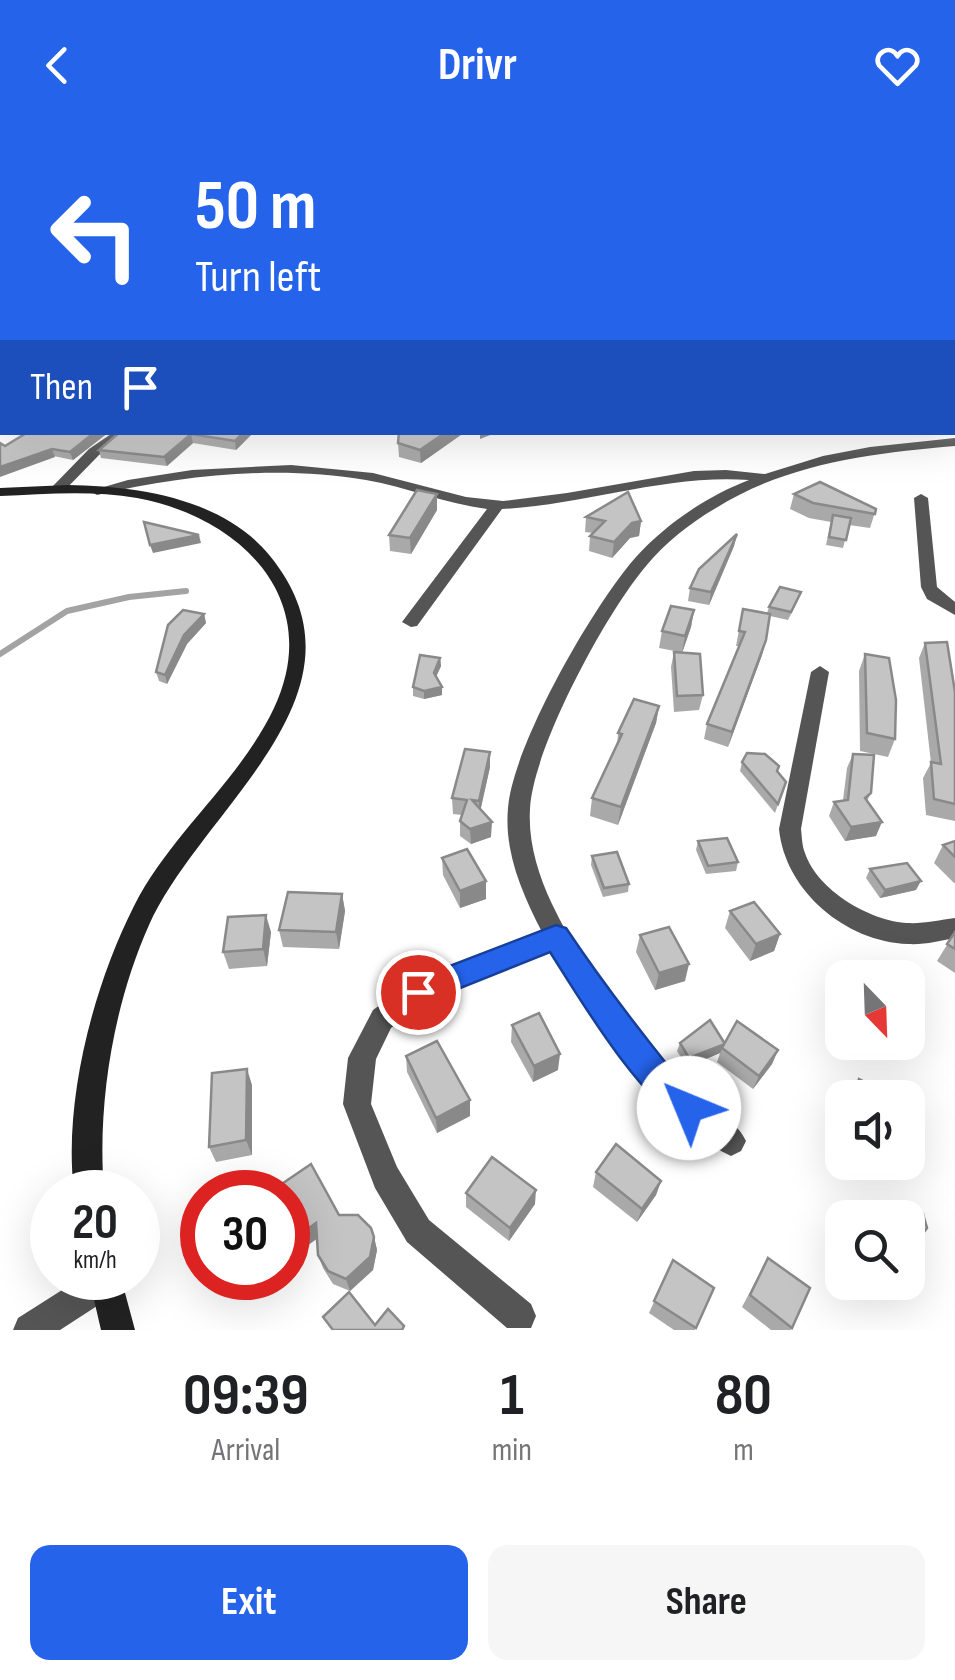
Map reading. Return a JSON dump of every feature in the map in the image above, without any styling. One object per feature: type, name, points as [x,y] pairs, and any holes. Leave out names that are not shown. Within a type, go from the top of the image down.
[{"type":"street","points":[[57,490],[94,452],[118,435]]},
{"type":"street","points":[[731,1142],[668,1090],[595,997],[556,937],[522,856],[519,800],[550,712],[595,631],[643,559],[694,514],[766,477],[858,452],[955,442]]},
{"type":"street","points":[[97,490],[136,481],[292,470],[354,474],[476,503],[496,504],[541,502],[705,473],[766,477]]},
{"type":"street","points":[[0,492],[97,490],[137,494],[182,504],[217,520],[251,542],[276,567],[294,600],[301,638],[294,680],[276,724],[162,876],[117,974],[96,1078],[85,1170]]},
{"type":"street","points":[[922,498],[929,587],[949,612]]},
{"type":"street","points":[[411,622],[490,519],[496,504]]},
{"type":"street","points":[[820,672],[796,806],[787,826],[790,850],[810,883],[835,907],[869,925],[905,934],[955,928]]},
{"type":"street","points":[[519,1316],[418,1231],[386,1177],[357,1104],[362,1058],[382,1020],[418,992],[556,937]]},
{"type":"street","points":[[30,1330],[74,1300]]},
{"type":"street","points":[[110,1300],[118,1330]]},
{"type":"building","points":[[23,435],[91,435],[70,452],[52,449],[0,467],[0,443],[5,446]]},
{"type":"building","points":[[116,435],[190,435],[164,457],[99,450]]},
{"type":"building","points":[[197,435],[241,435],[235,441]]},
{"type":"building","points":[[399,435],[442,435],[420,450],[398,443]]},
{"type":"building","points":[[820,482],[876,509],[875,514],[813,503],[794,494]]},
{"type":"building","points":[[417,490],[437,494],[410,538],[389,535]]},
{"type":"building","points":[[628,492],[641,521],[632,523],[614,542],[590,536],[605,521],[586,517]]},
{"type":"building","points":[[833,515],[851,518],[846,540],[829,537]]},
{"type":"building","points":[[144,522],[199,535],[150,545]]},
{"type":"building","points":[[737,534],[711,592],[690,588],[699,569]]},
{"type":"building","points":[[780,587],[801,592],[791,612],[769,607]]},
{"type":"building","points":[[671,606],[694,610],[685,636],[662,631]]},
{"type":"building","points":[[743,609],[770,614],[766,640],[732,732],[707,724],[745,632],[739,631]]},
{"type":"building","points":[[183,610],[204,614],[184,635],[165,675],[156,672],[168,625]]},
{"type":"building","points":[[947,642],[955,692],[955,804],[934,799],[931,762],[941,764],[925,643]]},
{"type":"building","points":[[674,652],[700,654],[703,695],[677,696]]},
{"type":"building","points":[[865,654],[889,658],[896,700],[895,739],[867,733]]},
{"type":"building","points":[[420,655],[440,658],[434,673],[442,687],[424,691],[413,687]]},
{"type":"building","points":[[634,699],[659,706],[621,807],[592,798]]},
{"type":"building","points":[[465,749],[490,752],[479,801],[472,800],[492,822],[470,829],[460,821],[467,800],[452,798]]},
{"type":"building","points":[[747,753],[765,754],[779,766],[777,771],[786,782],[778,804],[742,762]]},
{"type":"building","points":[[853,754],[874,755],[871,793],[865,798],[882,822],[851,827],[834,802],[848,800]]},
{"type":"building","points":[[727,838],[738,862],[708,866],[698,841]]},
{"type":"building","points":[[955,841],[955,857],[943,845]]},
{"type":"building","points":[[467,849],[486,881],[460,891],[442,858]]},
{"type":"building","points":[[617,852],[629,884],[604,888],[592,856]]},
{"type":"building","points":[[907,863],[921,881],[885,890],[870,869]]},
{"type":"building","points":[[288,892],[342,894],[336,932],[279,930]]},
{"type":"building","points":[[754,902],[780,934],[756,944],[730,911]]},
{"type":"building","points":[[266,915],[263,949],[223,952],[228,917]]},
{"type":"building","points":[[669,927],[689,964],[659,973],[640,935]]},
{"type":"building","points":[[955,932],[955,949],[947,944]]},
{"type":"building","points":[[539,1013],[560,1054],[534,1066],[512,1025]]},
{"type":"building","points":[[710,1020],[725,1044],[689,1058],[680,1043]]},
{"type":"building","points":[[737,1021],[778,1050],[759,1076],[722,1048]]},
{"type":"building","points":[[437,1041],[470,1100],[436,1118],[406,1056]]},
{"type":"building","points":[[247,1069],[246,1140],[209,1147],[212,1073]]},
{"type":"building","points":[[616,1144],[661,1181],[642,1209],[596,1172]]},
{"type":"building","points":[[492,1157],[536,1190],[510,1228],[466,1193]]},
{"type":"building","points":[[311,1164],[339,1215],[358,1215],[371,1228],[374,1237],[370,1257],[346,1279],[328,1271],[318,1255],[316,1223],[310,1227],[310,1170],[302,1170]]},
{"type":"building","points":[[768,1258],[810,1288],[792,1328],[750,1295]]},
{"type":"building","points":[[673,1260],[714,1288],[696,1328],[654,1301]]},
{"type":"building","points":[[349,1292],[375,1325],[388,1309],[404,1326],[402,1330],[333,1330],[323,1317]]},
{"type":"waterway","points":[[0,654],[67,611],[129,597],[186,591]]},
{"type":"route","points":[[418,992],[556,937],[595,997],[668,1090],[689,1108]]}]
